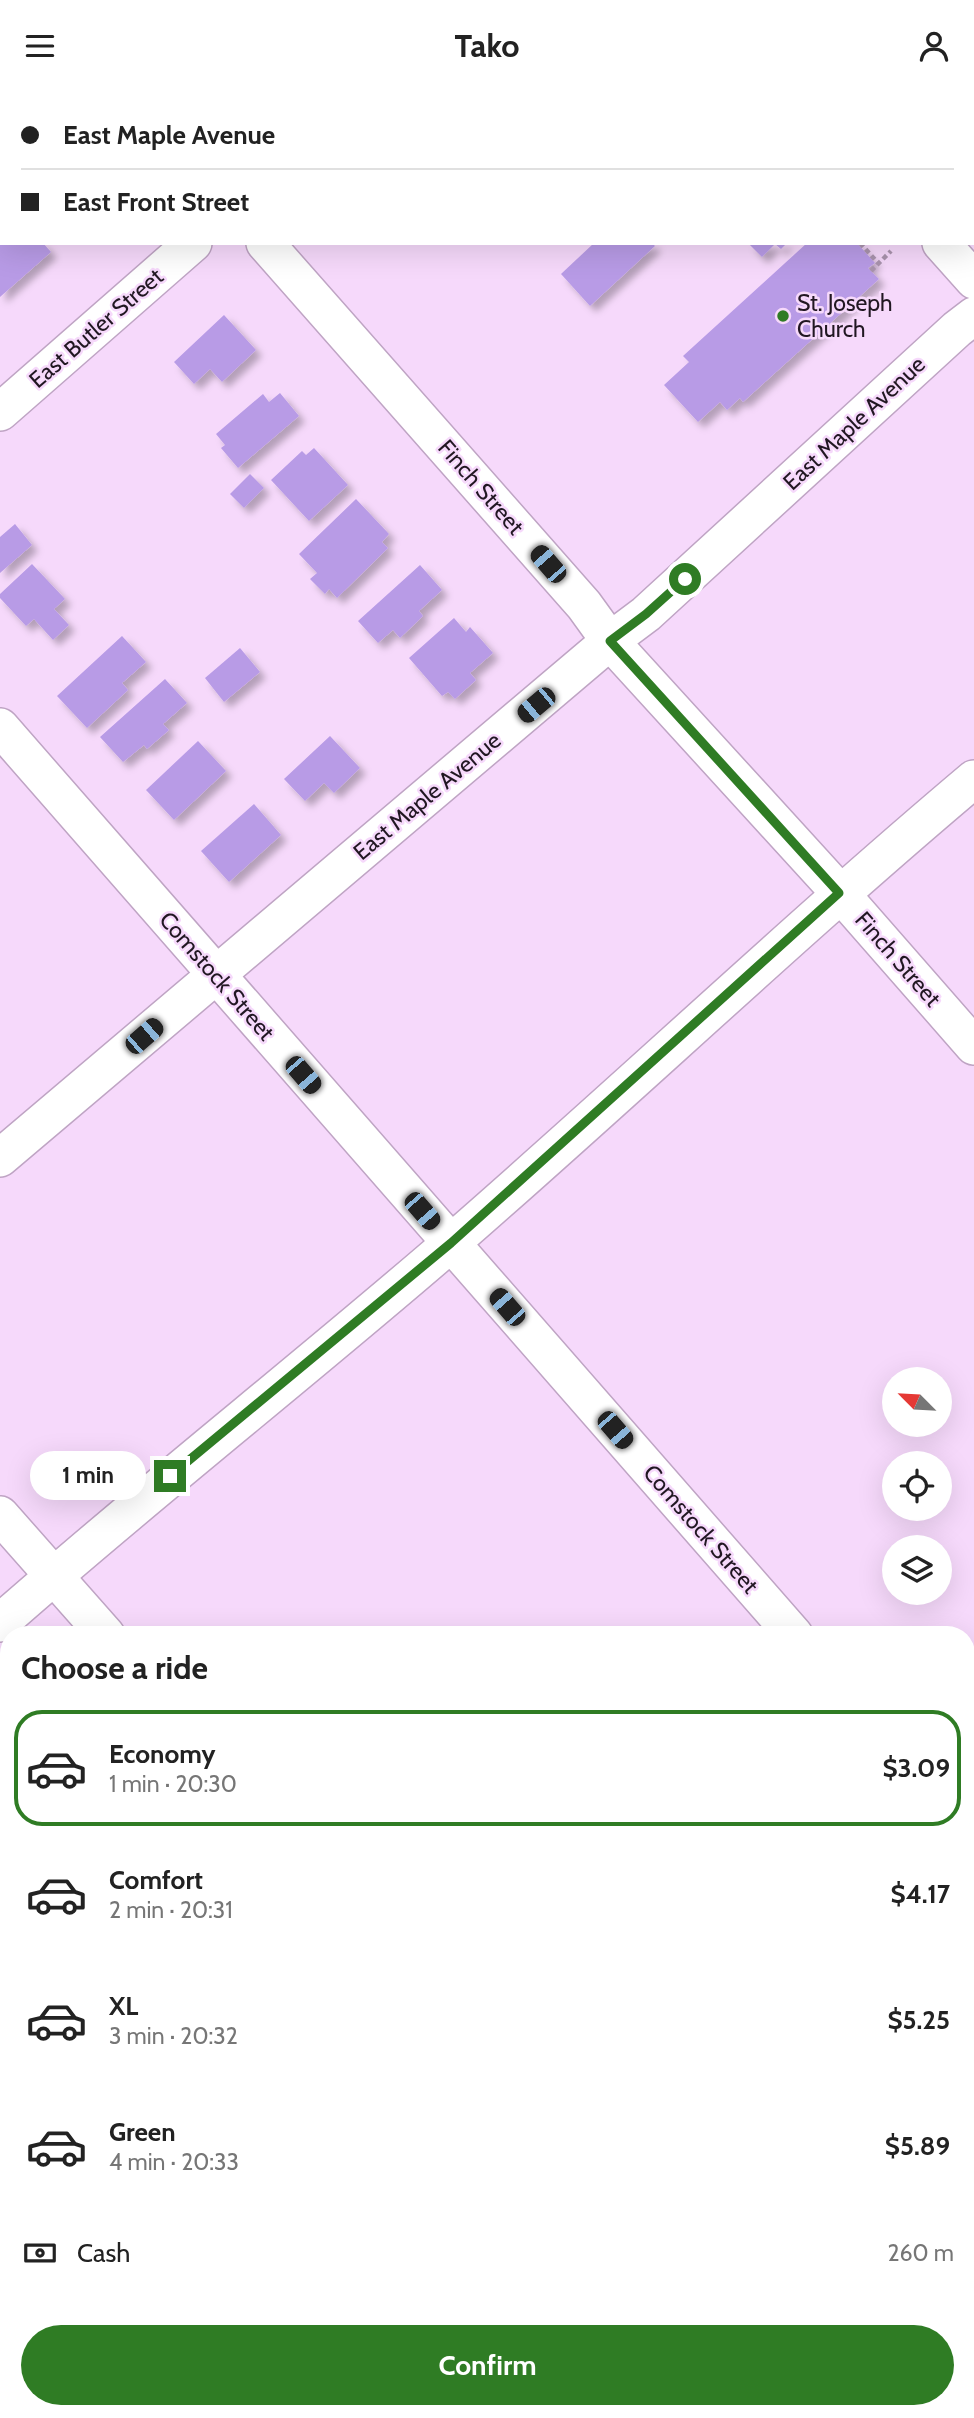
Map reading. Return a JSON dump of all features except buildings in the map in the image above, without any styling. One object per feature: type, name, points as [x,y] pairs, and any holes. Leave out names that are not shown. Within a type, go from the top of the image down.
[{"type":"street","name":"East Butler Street","points":[[0,412],[191,245]]},
{"type":"street","name":"Finch Street","points":[[267,245],[584,604],[610,641],[974,1046]]},
{"type":"street","points":[[943,245],[974,280]]},
{"type":"street","name":"East Maple Avenue","points":[[0,1158],[610,641],[646,614],[974,316]]},
{"type":"street","name":"Comstock Street","points":[[0,727],[786,1626]]},
{"type":"street","points":[[0,1623],[451,1243],[839,893],[974,779]]},
{"type":"street","points":[[0,1515],[98,1626]]},
{"type":"path","points":[[861,245],[878,263]]},
{"type":"path","points":[[870,271],[891,251]]},
{"type":"place","name":"St. Joseph Church","points":[[783,316]]},
{"type":"route","points":[[170,1476],[451,1243],[839,893],[610,641],[646,614],[685,579]]}]
